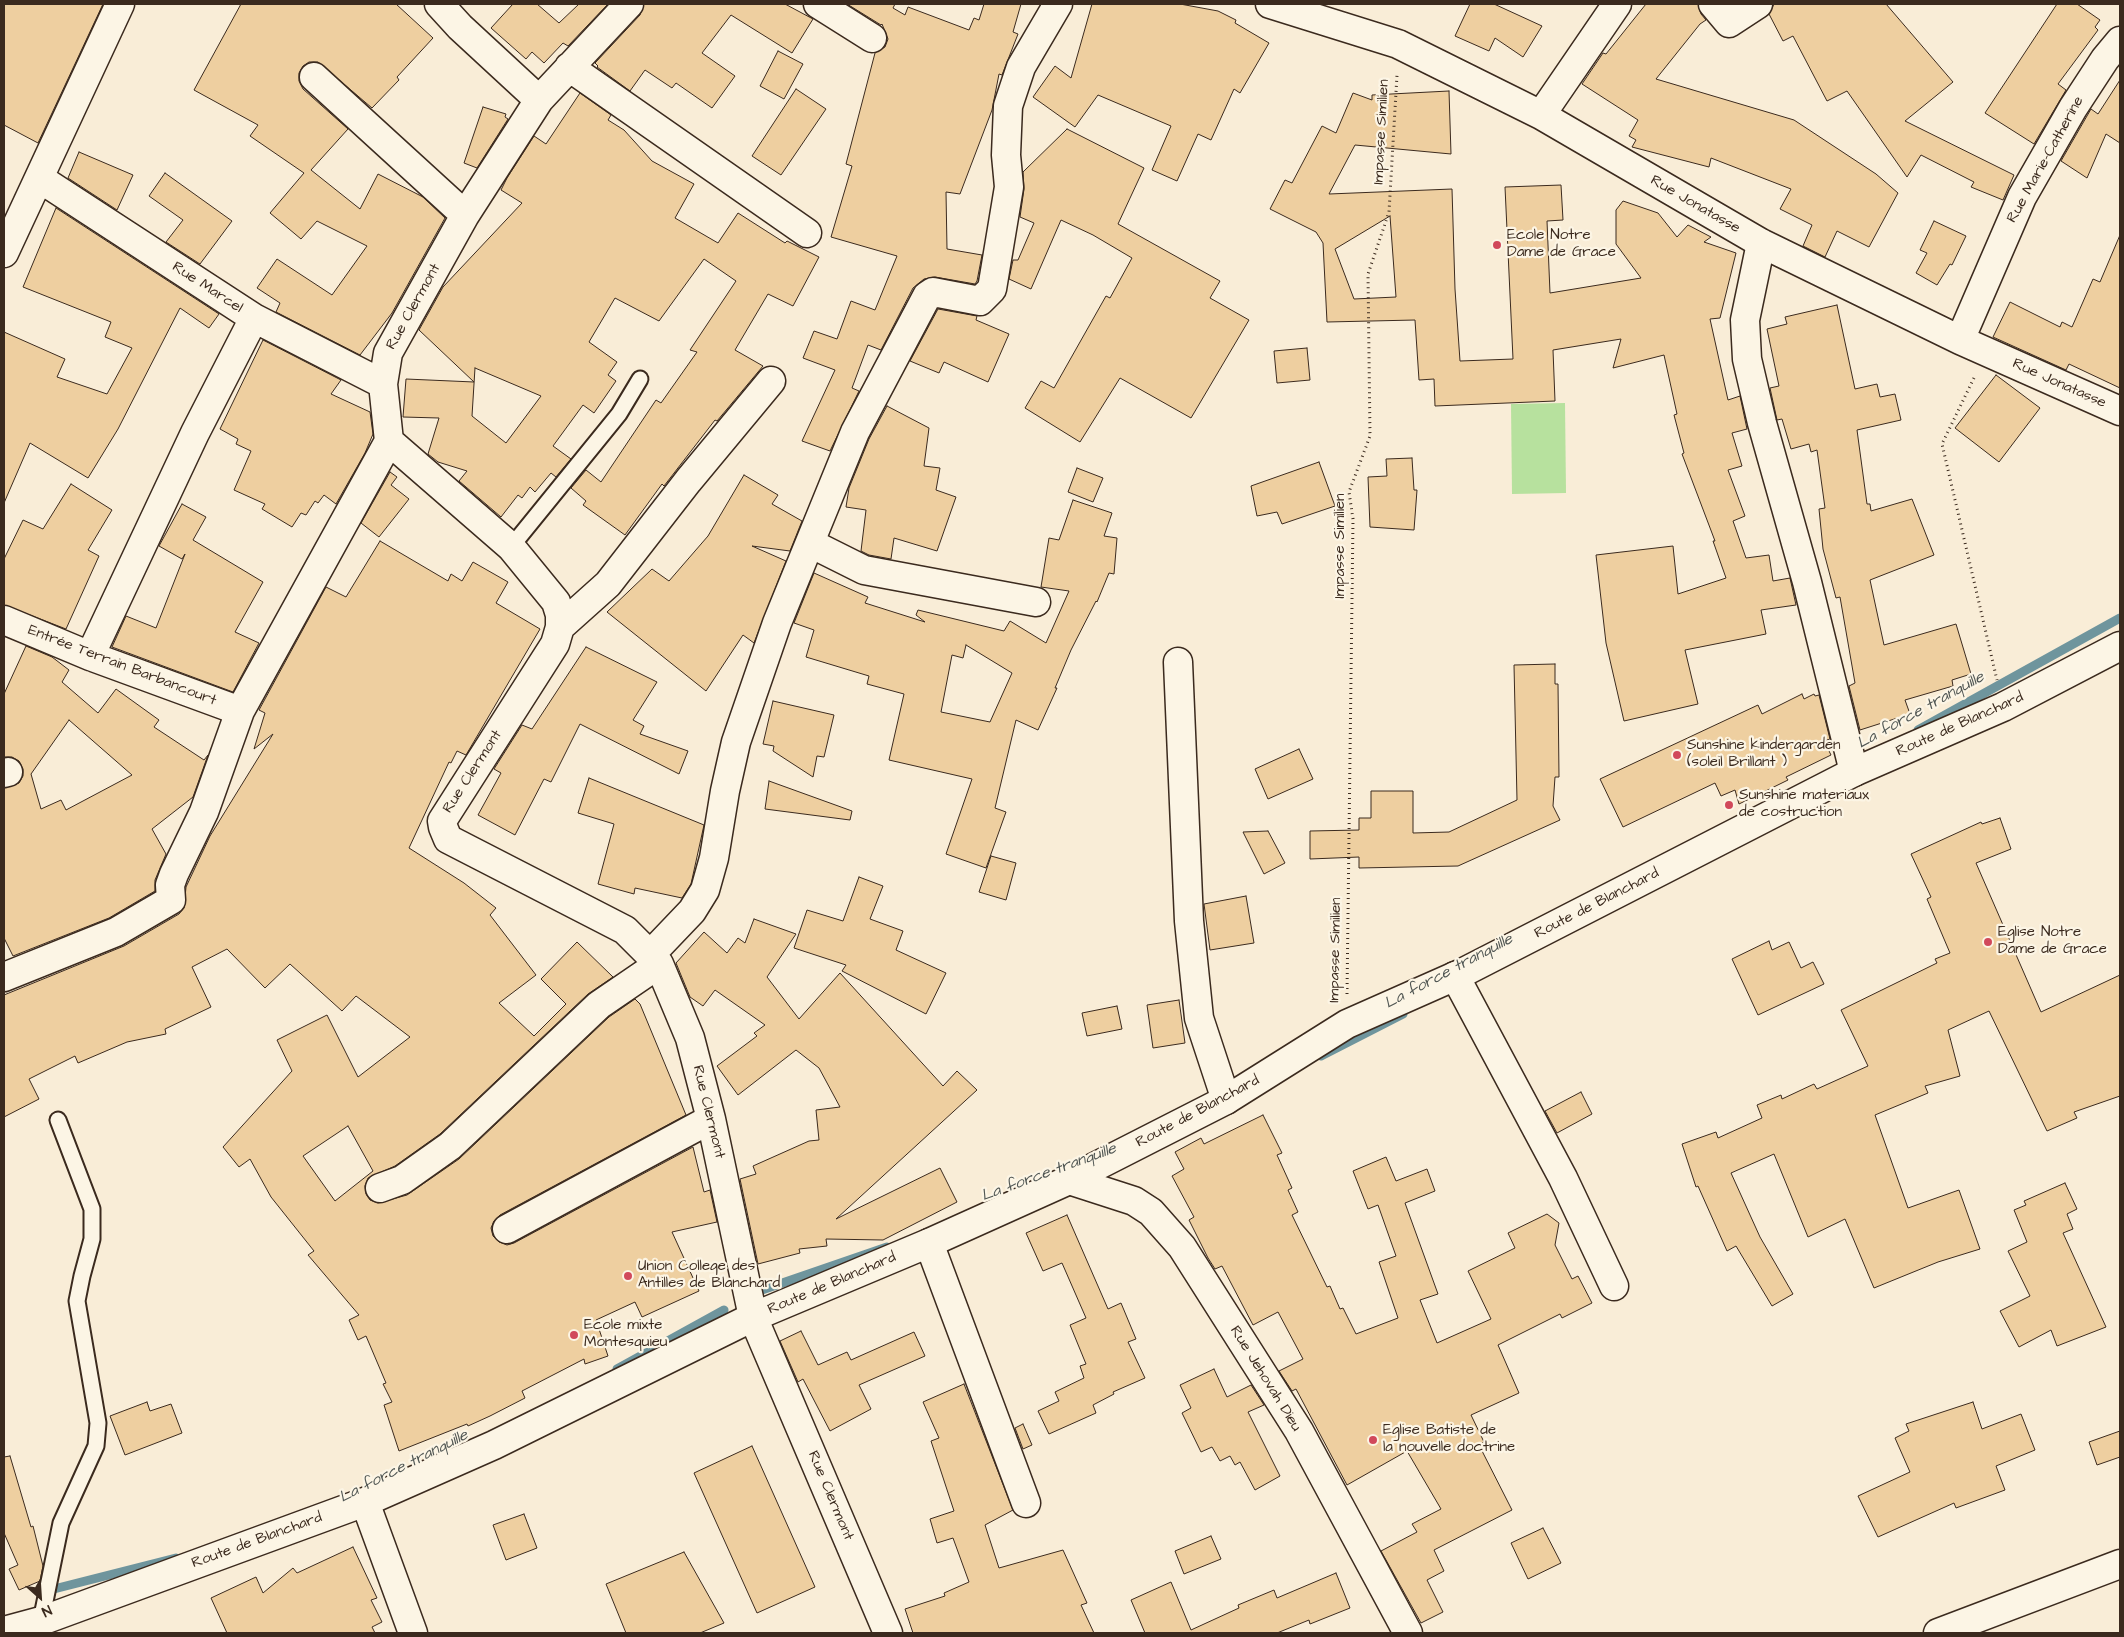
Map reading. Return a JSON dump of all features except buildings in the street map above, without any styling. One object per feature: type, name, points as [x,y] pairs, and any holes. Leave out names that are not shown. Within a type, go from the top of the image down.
[{"type":"street","points":[[4,253],[120,4]]},
{"type":"street","points":[[439,4],[539,100]]},
{"type":"street","name":"Rue Clermont","points":[[389,441],[383,384],[388,353],[465,215],[539,100],[630,4]]},
{"type":"street","points":[[818,4],[872,38]]},
{"type":"street","points":[[380,1188],[402,1180],[450,1146],[599,1005],[655,959],[692,911],[705,890],[714,858],[725,791],[736,742],[777,623],[856,432],[927,296],[933,292],[980,301],[992,289],[1008,187],[1006,155],[1008,106],[1021,67],[1058,4]]},
{"type":"street","name":"Rue Jonatasse","points":[[1270,4],[1398,44],[1541,115],[1761,243],[1960,340],[2120,411]]},
{"type":"street","points":[[1541,115],[1617,4]]},
{"type":"street","points":[[1714,4],[1729,23],[1758,4]]},
{"type":"street","name":"Rue Marie-Catherine","points":[[1960,340],[2022,197],[2073,108],[2104,59],[2120,41]]},
{"type":"street","points":[[569,67],[807,233]]},
{"type":"street","points":[[314,78],[465,215]]},
{"type":"street","name":"Rue Marcel","points":[[39,178],[254,318],[383,384]]},
{"type":"street","points":[[1761,243],[1745,320],[1748,359],[1762,423],[1807,582],[1854,772]]},
{"type":"street","points":[[90,656],[195,433],[254,318]]},
{"type":"street","points":[[560,627],[608,584],[688,481],[771,380]]},
{"type":"street","points":[[4,976],[116,932],[171,900],[170,885],[174,874],[204,812],[240,711],[389,441],[512,547],[556,602],[560,627]]},
{"type":"street","points":[[810,543],[864,570],[1036,602]]},
{"type":"street","name":"Entrée Terrain Barbancourt","points":[[4,620],[90,656],[240,711]]},
{"type":"street","name":"Rue Clermont","points":[[560,627],[555,644],[442,821],[444,834],[448,839],[625,930],[655,959],[690,1038],[711,1119],[753,1318],[888,1633]]},
{"type":"street","name":"Route de Blanchard","points":[[4,1631],[43,1627],[365,1502],[494,1445],[753,1318],[929,1243],[1068,1180],[1226,1100],[1347,1024],[1455,976],[1854,772],[2003,707],[2120,646]]},
{"type":"street","points":[[1178,662],[1189,921],[1199,1018],[1226,1100]]},
{"type":"street","points":[[1455,976],[1563,1178],[1614,1286]]},
{"type":"street","points":[[507,1228],[711,1119]]},
{"type":"street","name":"Rue Jehovah Dieu","points":[[1068,1180],[1134,1201],[1151,1212],[1182,1247],[1298,1431],[1408,1633]]},
{"type":"street","points":[[929,1243],[1026,1503]]},
{"type":"street","points":[[365,1502],[413,1633]]},
{"type":"street","points":[[1938,1633],[2120,1564]]},
{"type":"lane","points":[[512,547],[619,414],[640,379]]},
{"type":"lane","points":[[43,1627],[61,1523],[96,1446],[98,1424],[77,1301],[92,1239],[92,1209],[58,1120]]},
{"type":"path","name":"Impasse Similien","points":[[1347,1024],[1353,519],[1349,492],[1370,436],[1368,274],[1389,212],[1398,44]]},
{"type":"path","points":[[1994,355],[1987,373],[1972,378],[1942,444],[2003,707]]},
{"type":"green space","points":[[1565,403],[1566,493],[1512,494],[1511,404]]},
{"type":"waterway","name":"La force tranquille","points":[[1918,730],[2120,618]]},
{"type":"waterway","name":"La force tranquille","points":[[1321,1056],[1403,1014]]},
{"type":"waterway","name":"La force tranquille","points":[[762,1290],[887,1247]]},
{"type":"waterway","name":"La force tranquille","points":[[617,1369],[724,1310]]},
{"type":"waterway","name":"La force tranquille","points":[[46,1591],[176,1558]]},
{"type":"place","name":"Ecole Notre Dame de Grace","points":[[1497,245]]},
{"type":"place","name":"Sunshine kindergarden (soleil Brillant )","points":[[1677,755]]},
{"type":"place","name":"Sunshine materiaux de costruction","points":[[1729,805]]},
{"type":"place","name":"Eglise Notre Dame de Grace","points":[[1988,942]]},
{"type":"place","name":"Union College des Antilles de Blanchard","points":[[628,1276]]},
{"type":"place","name":"Ecole mixte Montesquieu","points":[[574,1335]]},
{"type":"place","name":"Eglise Batiste de la nouvelle doctrine","points":[[1373,1440]]}]
